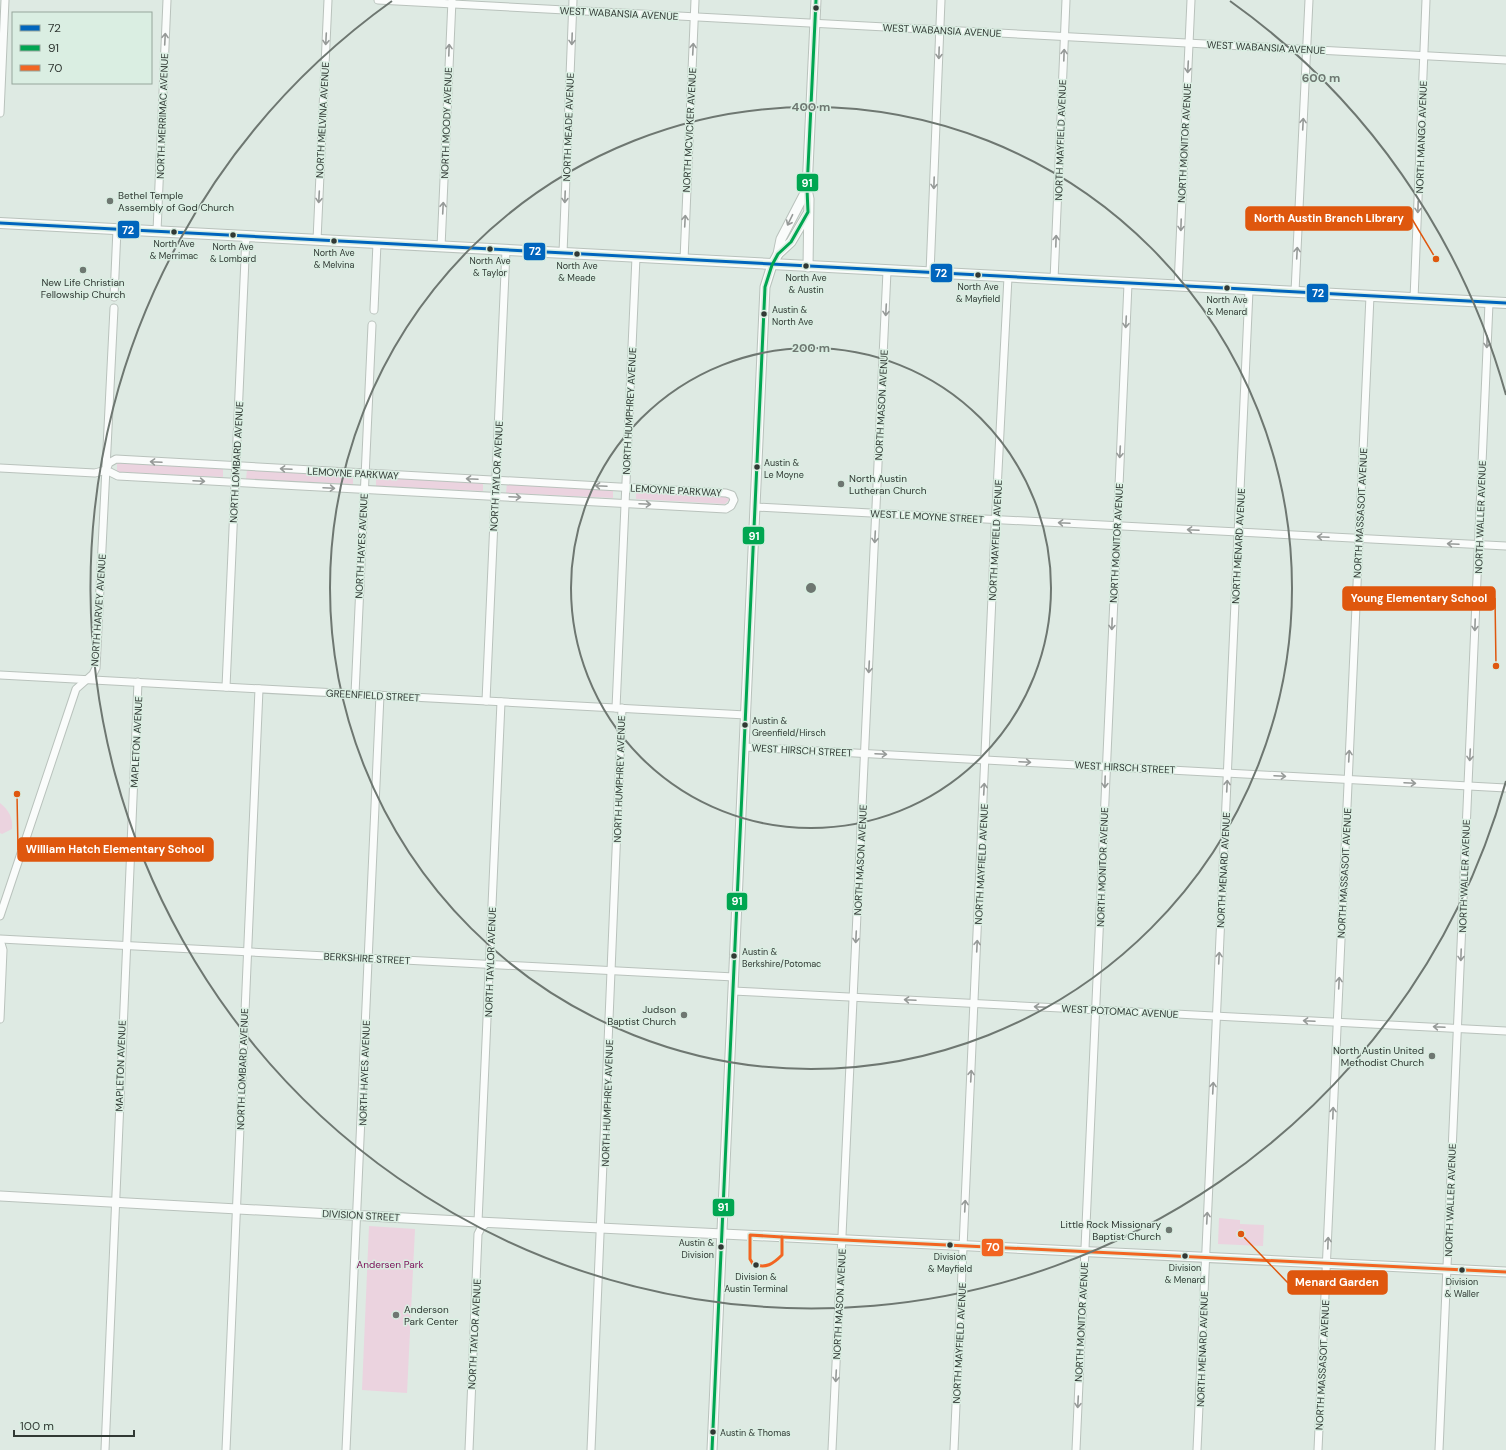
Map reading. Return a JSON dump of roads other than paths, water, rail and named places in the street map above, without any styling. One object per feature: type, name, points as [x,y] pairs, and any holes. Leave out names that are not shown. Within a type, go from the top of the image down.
[{"type":"main road","points":[[0,223],[1506,304]]},
{"type":"street","points":[[0,113],[5,0]]},
{"type":"street","name":"NORTH MERRIMAC AVENUE","points":[[157,231],[167,0]]},
{"type":"street","name":"NORTH MELVINA AVENUE","points":[[317,240],[328,0]]},
{"type":"street","name":"WEST WABANSIA AVENUE","points":[[378,0],[452,2],[694,17],[1506,60]]},
{"type":"street","name":"NORTH MEADE AVENUE","points":[[563,253],[574,0]]},
{"type":"street","name":"NORTH MCVICKER AVENUE","points":[[684,260],[695,0]]},
{"type":"street","points":[[808,267],[807,189],[816,0]]},
{"type":"street","points":[[930,273],[941,0]]},
{"type":"street","name":"NORTH MAYFIELD AVENUE","points":[[1054,280],[1066,0]]},
{"type":"street","name":"NORTH MONITOR AVENUE","points":[[1178,286],[1191,0]]},
{"type":"street","points":[[1295,292],[1309,0]]},
{"type":"street","name":"NORTH MANGO AVENUE","points":[[1414,299],[1426,0]]},
{"type":"street","name":"NORTH MOODY AVENUE","points":[[441,247],[452,2]]},
{"type":"street","points":[[712,1450],[765,287],[772,265],[778,254],[781,239],[807,189]]},
{"type":"street","points":[[778,254],[791,242],[808,212]]},
{"type":"street","points":[[114,297],[117,229]]},
{"type":"street","name":"NORTH LOMBARD AVENUE","points":[[226,687],[246,236]]},
{"type":"street","points":[[374,310],[377,243]]},
{"type":"street","name":"NORTH TAYLOR AVENUE","points":[[486,701],[506,250]]},
{"type":"street","name":"NORTH HUMPHREY AVENUE","points":[[591,1450],[602,1227],[612,971],[625,488],[636,257]]},
{"type":"street","name":"NORTH MASON AVENUE","points":[[832,1450],[888,271]]},
{"type":"street","name":"NORTH MAYFIELD AVENUE","points":[[954,1450],[1008,277]]},
{"type":"street","name":"NORTH MONITOR AVENUE","points":[[1076,1450],[1116,526],[1128,284]]},
{"type":"street","name":"NORTH MENARD AVENUE","points":[[1197,1450],[1249,290]]},
{"type":"street","name":"NORTH MASSASOIT AVENUE","points":[[1318,1450],[1370,296]]},
{"type":"street","name":"NORTH WALLER AVENUE","points":[[1439,1450],[1489,303]]},
{"type":"street","name":"NORTH HARVEY AVENUE","points":[[0,916],[76,689],[88,679],[96,668],[114,308]]},
{"type":"street","name":"NORTH HAYES AVENUE","points":[[355,694],[372,326]]},
{"type":"street","name":"LEMOYNE PARKWAY","points":[[0,468],[95,473],[106,470],[118,476],[726,509],[731,506],[734,500],[732,495],[726,493],[116,459],[109,463],[106,470]]},
{"type":"street","name":"WEST LE MOYNE STREET","points":[[755,507],[1506,546]]},
{"type":"street","name":"GREENFIELD STREET","points":[[0,675],[746,715]]},
{"type":"street","name":"MAPLETON AVENUE","points":[[105,1450],[138,682]]},
{"type":"street","name":"NORTH LOMBARD AVENUE","points":[[226,1450],[259,689]]},
{"type":"street","name":"NORTH HAYES AVENUE","points":[[346,1450],[358,1215],[380,695]]},
{"type":"street","name":"NORTH TAYLOR AVENUE","points":[[478,1222],[501,702]]},
{"type":"street","name":"WEST HIRSCH STREET","points":[[744,747],[1506,788]]},
{"type":"street","points":[[0,940],[3,950],[0,1020]]},
{"type":"street","name":"BERKSHIRE STREET","points":[[0,940],[126,945],[734,977]]},
{"type":"street","name":"WEST POTOMAC AVENUE","points":[[733,991],[1506,1031]]},
{"type":"street","name":"DIVISION STREET","points":[[0,1196],[478,1222],[1506,1272]]},
{"type":"street","name":"NORTH TAYLOR AVENUE","points":[[469,1450],[478,1234],[481,1228],[488,1222]]},
{"type":"place","name":"Bethel Temple Assembly of God Church","points":[[110,201]]},
{"type":"place","name":"North Ave & Merrimac","points":[[174,232]]},
{"type":"place","name":"North Ave & Lombard","points":[[233,235]]},
{"type":"place","name":"North Ave & Melvina","points":[[334,241]]},
{"type":"place","name":"North Ave & Taylor","points":[[490,249]]},
{"type":"place","name":"North Ave & Meade","points":[[577,254]]},
{"type":"place","name":"North Austin Branch Library","points":[[1436,259]]},
{"type":"place","name":"North Ave & Austin","points":[[806,266]]},
{"type":"place","name":"New Life Christian Fellowship Church","points":[[83,270]]},
{"type":"place","name":"North Ave & Mayfield","points":[[978,275]]},
{"type":"place","name":"North Ave & Menard","points":[[1227,288]]},
{"type":"place","name":"Austin & North Ave","points":[[764,314]]},
{"type":"place","name":"Austin & Le Moyne","points":[[757,467]]},
{"type":"place","name":"North Austin Lutheran Church","points":[[841,484]]},
{"type":"place","name":"Young Elementary School","points":[[1496,666]]},
{"type":"place","name":"Austin & Greenfield/Hirsch","points":[[745,725]]},
{"type":"place","name":"William Hatch Elementary School","points":[[17,794]]},
{"type":"place","name":"Austin & Berkshire/Potomac","points":[[734,956]]},
{"type":"place","name":"Judson Baptist Church","points":[[684,1015]]},
{"type":"place","name":"North Austin United Methodist Church","points":[[1432,1056]]},
{"type":"place","name":"Little Rock Missionary Baptist Church","points":[[1169,1230]]},
{"type":"place","name":"Menard Garden","points":[[1241,1234]]},
{"type":"place","name":"Division & Mayfield","points":[[950,1245]]},
{"type":"place","name":"Austin & Division","points":[[721,1247]]},
{"type":"place","name":"Division & Menard","points":[[1185,1256]]},
{"type":"place","name":"Division & Austin Terminal","points":[[756,1265]]},
{"type":"place","name":"Division & Waller","points":[[1462,1270]]},
{"type":"place","name":"Anderson Park Center","points":[[396,1315]]},
{"type":"place","name":"Austin & Thomas","points":[[713,1432]]},
{"type":"park label","name":"Andersen Park","points":[[390,1264]]}]
